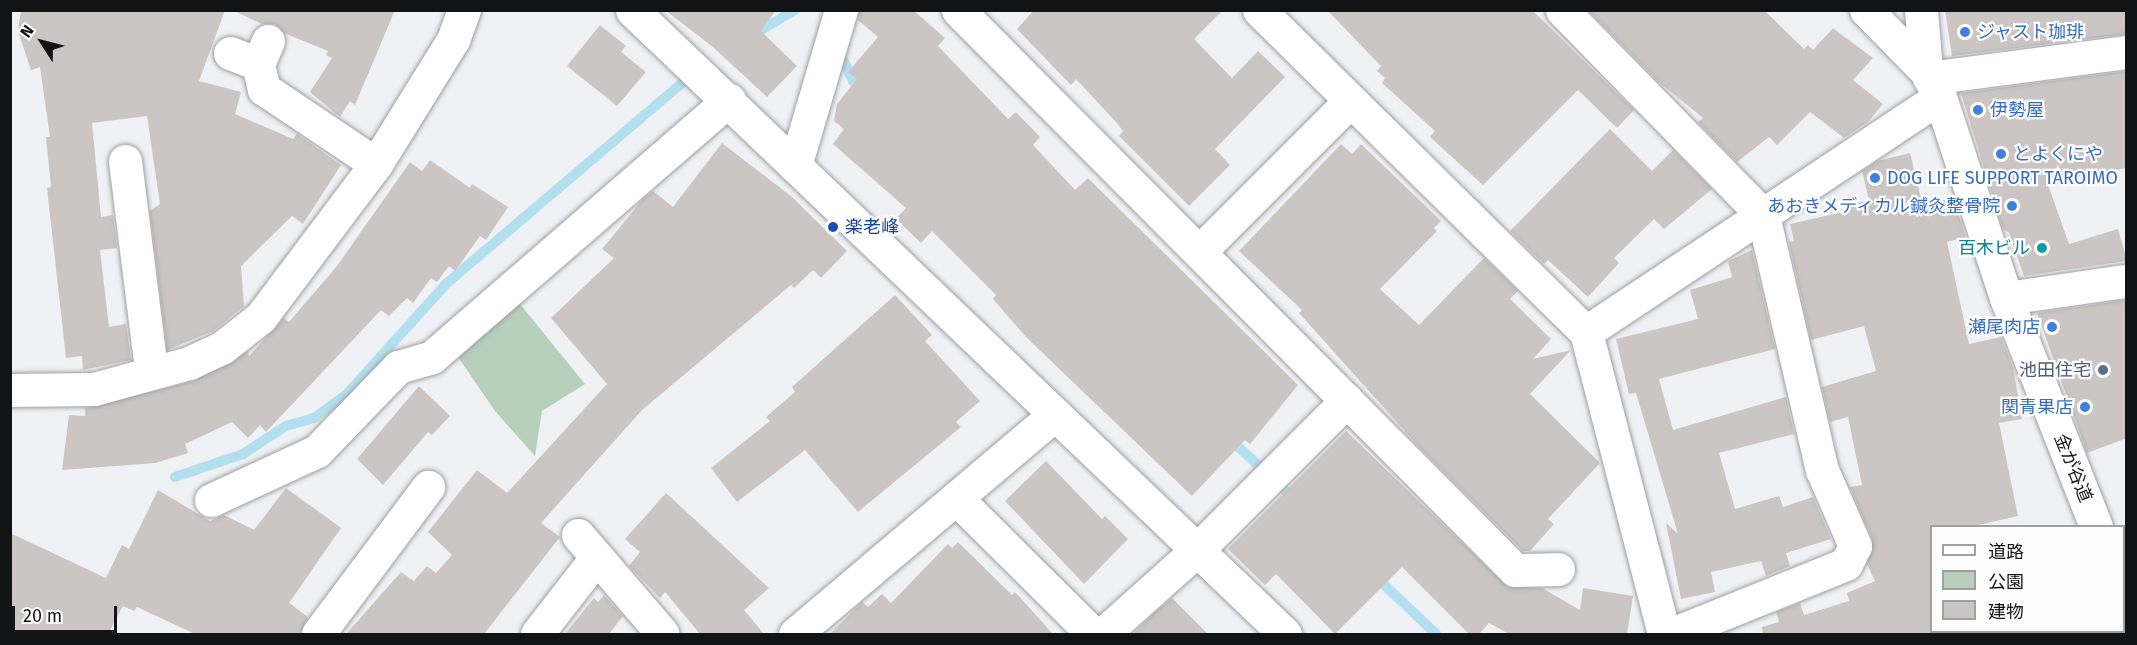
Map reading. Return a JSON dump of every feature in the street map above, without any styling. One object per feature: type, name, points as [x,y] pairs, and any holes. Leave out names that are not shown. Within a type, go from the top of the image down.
[{"type":"street","points":[[10,390],[94,389],[151,371],[189,363],[223,347],[261,317],[376,164],[453,40],[464,10]]},
{"type":"street","points":[[632,10],[729,100],[1054,415],[1285,634]]},
{"type":"street","points":[[795,166],[841,10]]},
{"type":"street","points":[[958,10],[1515,570],[1558,569]]},
{"type":"street","points":[[1562,10],[1763,215],[1821,470],[1855,546],[1846,564],[1672,634]]},
{"type":"street","points":[[1866,10],[1931,82]]},
{"type":"street","points":[[1921,10],[1931,82]]},
{"type":"street","points":[[1269,14],[1350,101],[1586,332],[1664,634]]},
{"type":"street","points":[[252,52],[264,89],[376,164]]},
{"type":"street","points":[[1586,332],[1763,215],[1931,82],[2127,52]]},
{"type":"street","name":"金が谷道","points":[[1931,82],[2006,298],[2096,525]]},
{"type":"street","points":[[211,500],[317,451],[398,367],[432,357],[729,100]]},
{"type":"street","points":[[1199,252],[1350,101]]},
{"type":"street","points":[[125,161],[151,371]]},
{"type":"street","points":[[2006,298],[2127,281]]},
{"type":"street","points":[[1103,634],[1197,550],[1347,400]]},
{"type":"street","points":[[795,634],[1054,415]]},
{"type":"street","points":[[318,634],[428,487]]},
{"type":"street","points":[[956,498],[1093,634]]},
{"type":"street","points":[[537,634],[587,546],[663,634]]},
{"type":"green space","points":[[520,304],[585,384],[542,411],[535,456],[495,411],[456,354]]},
{"type":"building","points":[[21,10],[225,10],[199,81],[241,92],[235,114],[293,139],[297,134],[341,165],[303,224],[292,216],[241,266],[244,306],[213,331],[167,350],[150,211],[160,204],[147,116],[92,123],[101,217],[113,215],[117,248],[100,250],[109,327],[126,324],[131,360],[83,370],[82,356],[66,358],[47,188],[51,187],[46,137],[50,137],[40,67],[31,70],[18,31]]},
{"type":"building","points":[[232,10],[395,10],[355,105],[350,101],[340,117],[310,92],[332,58],[326,55],[328,51],[284,33],[275,24],[262,24]]},
{"type":"building","points":[[665,10],[776,10],[761,31],[797,66],[767,97],[713,47]]},
{"type":"building","points":[[859,10],[913,10],[945,38],[938,46],[1008,119],[1016,112],[1040,137],[1033,145],[1075,190],[1088,178],[1298,385],[1250,444],[1245,440],[1192,496],[1027,338],[993,299],[996,295],[932,231],[921,243],[896,219],[906,208],[833,144],[844,129],[834,121],[837,104],[857,79],[848,72],[878,37],[858,20]]},
{"type":"building","points":[[1034,10],[1223,10],[1194,39],[1232,78],[1258,51],[1285,77],[1215,149],[1230,165],[1189,206],[1119,136],[1123,131],[1076,79],[1071,85],[1017,29]]},
{"type":"building","points":[[1327,10],[1532,10],[1634,110],[1617,128],[1578,90],[1483,185],[1430,137],[1435,131],[1382,83],[1385,78],[1377,71],[1381,66]]},
{"type":"building","points":[[1764,10],[1804,49],[1808,45],[1813,50],[1833,28],[1873,58],[1853,80],[1883,104],[1868,122],[1844,138],[1810,112],[1777,145],[1769,137],[1737,162],[1698,122],[1703,118],[1660,83],[1589,11]]},
{"type":"building","points":[[1945,10],[2127,10],[2127,34],[1952,56]]},
{"type":"building","points":[[600,25],[626,46],[621,52],[646,72],[617,106],[567,66]]},
{"type":"building","points":[[2127,71],[2127,168],[2047,182],[2069,244],[2118,229],[2127,261],[2024,276],[2009,233],[2003,229],[1961,93]]},
{"type":"building","points":[[1610,129],[1652,171],[1673,150],[1712,189],[1664,229],[1654,219],[1614,258],[1619,263],[1588,297],[1548,260],[1544,264],[1510,231]]},
{"type":"building","points":[[722,143],[792,197],[847,251],[821,278],[813,270],[794,288],[791,285],[642,410],[541,523],[560,537],[484,634],[346,634],[401,572],[414,581],[427,566],[436,573],[452,555],[428,532],[477,470],[507,493],[607,384],[551,318],[614,258],[602,249],[643,199],[653,191],[673,207]]},
{"type":"building","points":[[1341,144],[1352,154],[1361,144],[1441,221],[1434,228],[1437,231],[1380,289],[1419,325],[1484,258],[1518,291],[1510,299],[1551,339],[1533,359],[1571,350],[1530,394],[1600,463],[1548,519],[1554,524],[1530,551],[1523,551],[1420,448],[1299,313],[1302,310],[1239,251]]},
{"type":"building","points":[[1910,153],[1923,206],[1953,198],[1966,237],[1947,242],[1969,344],[2001,337],[2013,367],[2022,419],[1999,423],[2018,516],[1978,525],[1930,525],[1930,633],[1932,634],[1763,634],[1762,627],[1779,622],[1776,612],[1800,603],[1804,615],[1849,601],[1847,593],[1875,581],[1867,564],[1872,539],[1850,487],[1862,485],[1848,417],[1830,422],[1822,387],[1876,371],[1864,326],[1811,340],[1789,242],[1794,241],[1790,224],[1851,210],[1850,205],[1869,200],[1862,171],[1877,161]]},
{"type":"building","points":[[430,160],[470,188],[472,184],[508,207],[486,240],[480,236],[455,271],[449,266],[437,282],[431,278],[413,303],[407,298],[389,316],[381,310],[266,432],[260,425],[248,438],[232,422],[185,444],[188,453],[155,463],[62,470],[69,415],[85,416],[85,408],[194,381],[248,351],[249,356],[284,318],[289,322],[337,266],[410,162],[422,171]]},
{"type":"building","points":[[1752,250],[1775,349],[1659,379],[1673,430],[1786,397],[1794,434],[1719,453],[1735,509],[1779,496],[1783,507],[1813,497],[1831,539],[1786,553],[1790,566],[1766,576],[1761,561],[1711,572],[1715,592],[1681,599],[1666,523],[1678,534],[1636,393],[1629,394],[1616,339],[1698,319],[1690,290],[1732,277],[1728,261]]},
{"type":"building","points":[[895,295],[932,335],[925,341],[980,401],[956,422],[961,427],[858,512],[805,450],[737,502],[711,468],[770,421],[766,417],[795,392],[792,387]]},
{"type":"building","points":[[2125,300],[2127,438],[2087,453],[2037,313]]},
{"type":"building","points":[[419,386],[450,416],[432,435],[428,432],[383,485],[357,459]]},
{"type":"building","points":[[1346,431],[1508,587],[1542,588],[1580,610],[1583,588],[1633,596],[1627,634],[1509,634],[1489,623],[1479,634],[1469,634],[1402,567],[1335,634],[1276,574],[1265,585],[1228,549]]},
{"type":"building","points":[[1046,461],[1102,519],[1105,516],[1128,539],[1084,584],[1005,501]]},
{"type":"building","points":[[286,488],[341,528],[289,603],[308,617],[300,634],[195,634],[137,607],[134,611],[123,606],[108,634],[10,634],[10,533],[106,578],[122,545],[129,549],[158,490],[210,521],[224,515],[254,530]]},
{"type":"building","points":[[666,493],[769,588],[744,610],[764,634],[700,634],[665,592],[660,598],[629,566],[640,552],[625,539]]},
{"type":"building","points":[[958,542],[1012,595],[1015,592],[1053,634],[830,634],[862,602],[868,607],[882,594],[891,603],[948,544],[952,548]]},
{"type":"building","points":[[604,595],[623,616],[609,634],[565,634],[594,598],[598,602]]},
{"type":"building","points":[[1172,598],[1208,634],[1133,634],[1153,614]]},
{"type":"waterway","points":[[751,36],[795,10]]},
{"type":"waterway","points":[[838,49],[853,81],[863,91]]},
{"type":"waterway","points":[[175,477],[243,454],[286,426],[314,418],[346,395],[447,283],[684,81]]},
{"type":"waterway","points":[[1230,439],[1295,500]]},
{"type":"waterway","points":[[1376,577],[1436,634]]},
{"type":"place","name":"ジャスト珈琲","points":[[1965,32]]},
{"type":"place","name":"伊勢屋","points":[[1978,110]]},
{"type":"place","name":"とよくにや","points":[[2001,154]]},
{"type":"place","name":"DOG LIFE SUPPORT TAROIMO","points":[[1875,178]]},
{"type":"place","name":"あおきメディカル鍼灸整骨院","points":[[2012,206]]},
{"type":"place","name":"楽老峰","points":[[833,227]]},
{"type":"place","name":"百木ビル","points":[[2042,248]]},
{"type":"place","name":"瀬尾肉店","points":[[2052,327]]},
{"type":"place","name":"池田住宅","points":[[2103,370]]},
{"type":"place","name":"関青果店","points":[[2085,407]]}]
